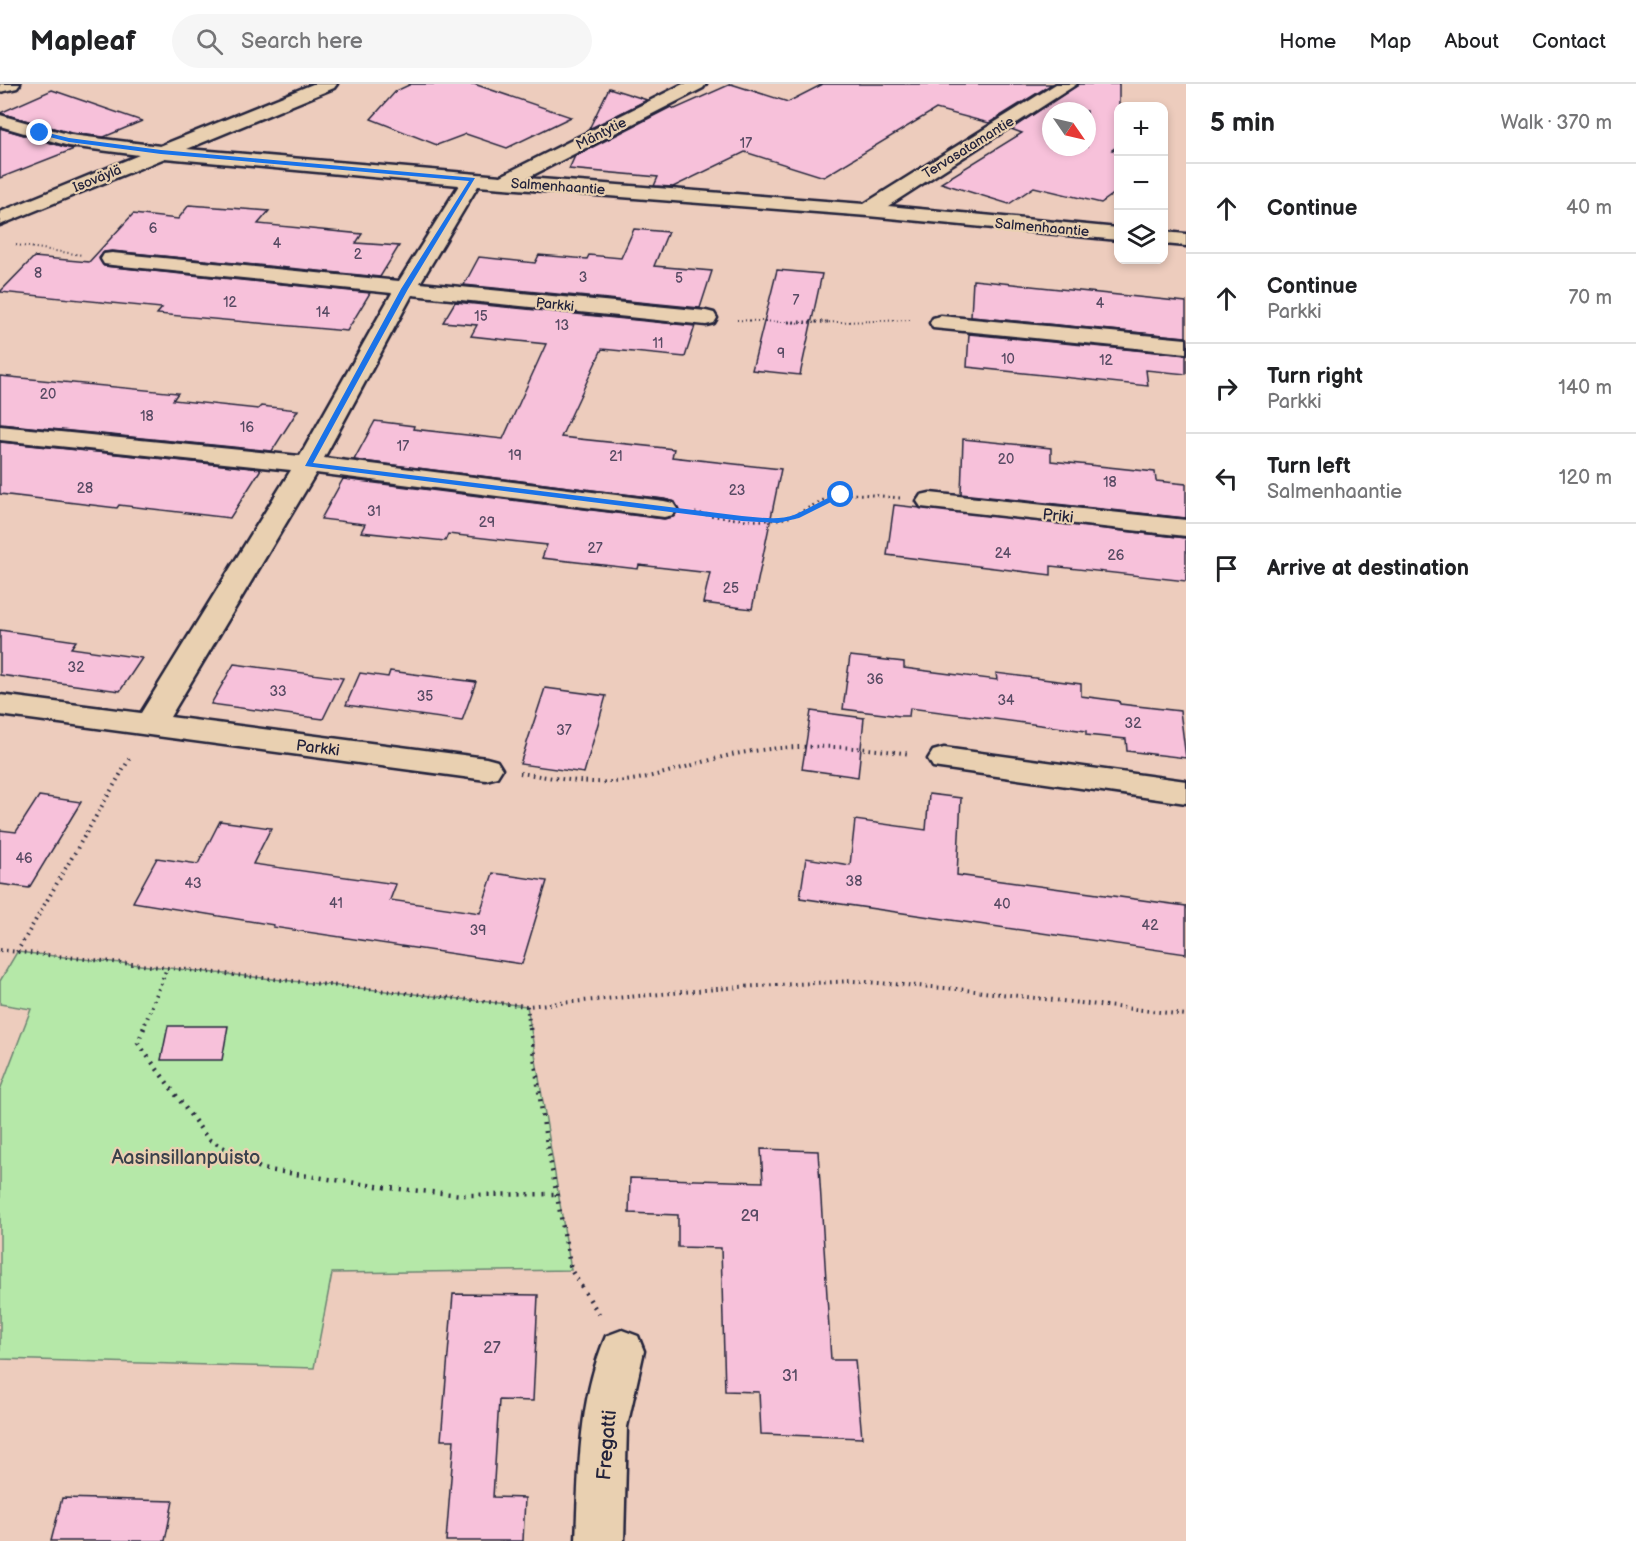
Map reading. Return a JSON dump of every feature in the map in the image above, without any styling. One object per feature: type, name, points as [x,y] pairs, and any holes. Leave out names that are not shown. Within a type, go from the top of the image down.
[{"type":"street","points":[[0,87],[11,84]]},
{"type":"street","name":"Isoväylä","points":[[0,219],[328,84]]},
{"type":"street","name":"Mäntytie","points":[[505,182],[697,84]]},
{"type":"street","name":"Tervasatamantie","points":[[868,210],[1068,84]]},
{"type":"street","name":"Salmenhaantie","points":[[0,120],[69,140],[161,152],[472,180],[868,210],[1114,234]]},
{"type":"street","points":[[150,724],[308,464],[405,289],[472,180]]},
{"type":"street","points":[[1168,238],[1186,240]]},
{"type":"street","name":"Parkki","points":[[112,259],[706,318]]},
{"type":"street","points":[[941,323],[1186,346]]},
{"type":"street","points":[[0,433],[308,464],[664,509]]},
{"type":"street","name":"Priki","points":[[930,501],[1186,528]]},
{"type":"street","name":"Parkki","points":[[0,705],[486,769]]},
{"type":"street","points":[[944,759],[1186,792]]},
{"type":"street","name":"Fregatti","points":[[600,1541],[604,1427],[622,1351]]},
{"type":"path","points":[[11,244],[112,259]]},
{"type":"path","points":[[706,318],[804,323],[907,319],[941,323]]},
{"type":"path","points":[[664,509],[742,519],[778,520],[796,517],[826,500],[841,495],[863,494],[930,501]]},
{"type":"path","points":[[17,952],[150,724]]},
{"type":"path","points":[[486,769],[576,780],[623,781],[719,757],[771,748],[825,746],[893,751],[944,759]]},
{"type":"path","points":[[0,950],[527,1006],[739,987],[853,981],[1186,1015]]},
{"type":"path","points":[[166,968],[138,1043],[208,1139],[262,1169],[389,1188],[462,1195],[557,1194]]},
{"type":"path","points":[[527,1006],[571,1270],[622,1351]]},
{"type":"green space","name":"Aasinsillanpuisto","points":[[17,952],[527,1006],[571,1270],[332,1273],[314,1368],[0,1359],[0,1090],[31,1009],[0,1004],[0,981]]},
{"type":"building","points":[[411,84],[474,84],[571,117],[507,148],[466,134],[437,145],[371,119],[396,91]]},
{"type":"building","points":[[731,84],[788,102],[823,84],[1052,84],[989,123],[936,109],[824,177],[745,152],[673,187],[654,186],[658,177],[569,169],[575,156],[671,107],[675,109]]},
{"type":"building","points":[[1079,84],[1119,84],[1119,102],[1114,102],[1114,149],[1112,150],[1114,151],[1114,194],[1101,203],[1034,187],[1009,204],[941,183],[1022,133],[1011,129],[1042,108],[1042,156],[1096,156],[1096,102],[1052,102]]},
{"type":"building","points":[[609,88],[647,100],[589,129]]},
{"type":"building","points":[[52,90],[142,121],[104,137],[71,133],[0,113]]},
{"type":"building","points":[[0,128],[68,148],[74,149],[0,178]]},
{"type":"building","points":[[189,205],[269,211],[258,224],[362,234],[356,243],[399,246],[380,277],[112,251],[104,252],[99,258],[104,266],[370,293],[347,331],[157,314],[162,308],[0,292],[34,257],[89,262],[133,214],[178,219]]},
{"type":"building","points":[[634,229],[668,232],[654,266],[712,271],[700,308],[464,285],[479,257],[535,263],[539,255],[587,259],[589,255],[621,258]]},
{"type":"building","points":[[777,270],[822,274],[800,375],[752,370]]},
{"type":"building","points":[[973,280],[1186,302],[1186,337],[971,317]]},
{"type":"building","points":[[455,302],[695,326],[685,357],[602,349],[561,437],[674,449],[672,457],[781,469],[752,609],[703,603],[710,573],[639,565],[638,569],[542,558],[547,545],[448,534],[445,541],[361,532],[365,524],[321,519],[343,479],[664,519],[673,517],[679,510],[675,502],[664,499],[354,460],[375,421],[414,426],[413,429],[503,439],[546,344],[471,336],[477,325],[443,322]]},
{"type":"building","points":[[969,334],[1186,355],[1186,374],[1146,370],[1148,386],[967,367]]},
{"type":"building","points":[[0,376],[178,393],[173,400],[258,409],[261,406],[298,410],[272,451],[0,424]]},
{"type":"building","points":[[963,439],[1051,448],[1051,461],[1155,472],[1156,481],[1186,484],[1186,518],[961,494]]},
{"type":"building","points":[[0,442],[261,469],[230,518],[119,505],[117,508],[0,494]]},
{"type":"building","points":[[894,505],[1186,538],[1186,581],[1051,566],[1051,575],[887,555]]},
{"type":"building","points":[[0,630],[76,641],[71,648],[142,658],[120,691],[0,675]]},
{"type":"building","points":[[850,656],[904,662],[904,668],[997,680],[996,673],[1081,684],[1081,696],[1119,701],[1120,704],[1180,711],[1186,758],[1127,751],[1126,739],[1086,735],[1086,731],[910,708],[909,716],[843,709]]},
{"type":"building","points":[[234,664],[343,678],[323,719],[211,704]]},
{"type":"building","points":[[390,671],[476,682],[462,721],[346,705],[360,673],[388,677]]},
{"type":"building","points":[[545,688],[606,696],[584,773],[520,764]]},
{"type":"building","points":[[811,711],[864,718],[858,777],[802,769]]},
{"type":"building","points":[[929,794],[961,798],[957,875],[1186,906],[1186,954],[800,898],[806,858],[850,865],[855,820],[926,830]]},
{"type":"building","points":[[39,796],[81,802],[29,888],[0,884],[0,830],[16,832]]},
{"type":"building","points":[[220,821],[271,828],[253,864],[396,884],[390,900],[480,913],[493,873],[547,881],[522,964],[273,927],[274,925],[133,902],[157,858],[198,864]]},
{"type":"building","points":[[168,1026],[228,1026],[222,1060],[161,1060]]},
{"type":"building","points":[[761,1149],[818,1151],[831,1360],[855,1360],[862,1438],[761,1434],[759,1392],[725,1391],[721,1248],[678,1247],[678,1215],[629,1213],[630,1178],[763,1182]]},
{"type":"building","points":[[453,1294],[538,1295],[533,1401],[499,1400],[493,1497],[525,1498],[523,1541],[446,1541],[454,1440],[441,1440]]},
{"type":"building","points":[[62,1498],[173,1501],[165,1541],[51,1541]]},
{"type":"route","points":[[40,133],[69,140],[161,152],[472,180],[405,289],[308,464],[742,519],[778,520],[796,517],[826,500],[841,495]]}]
